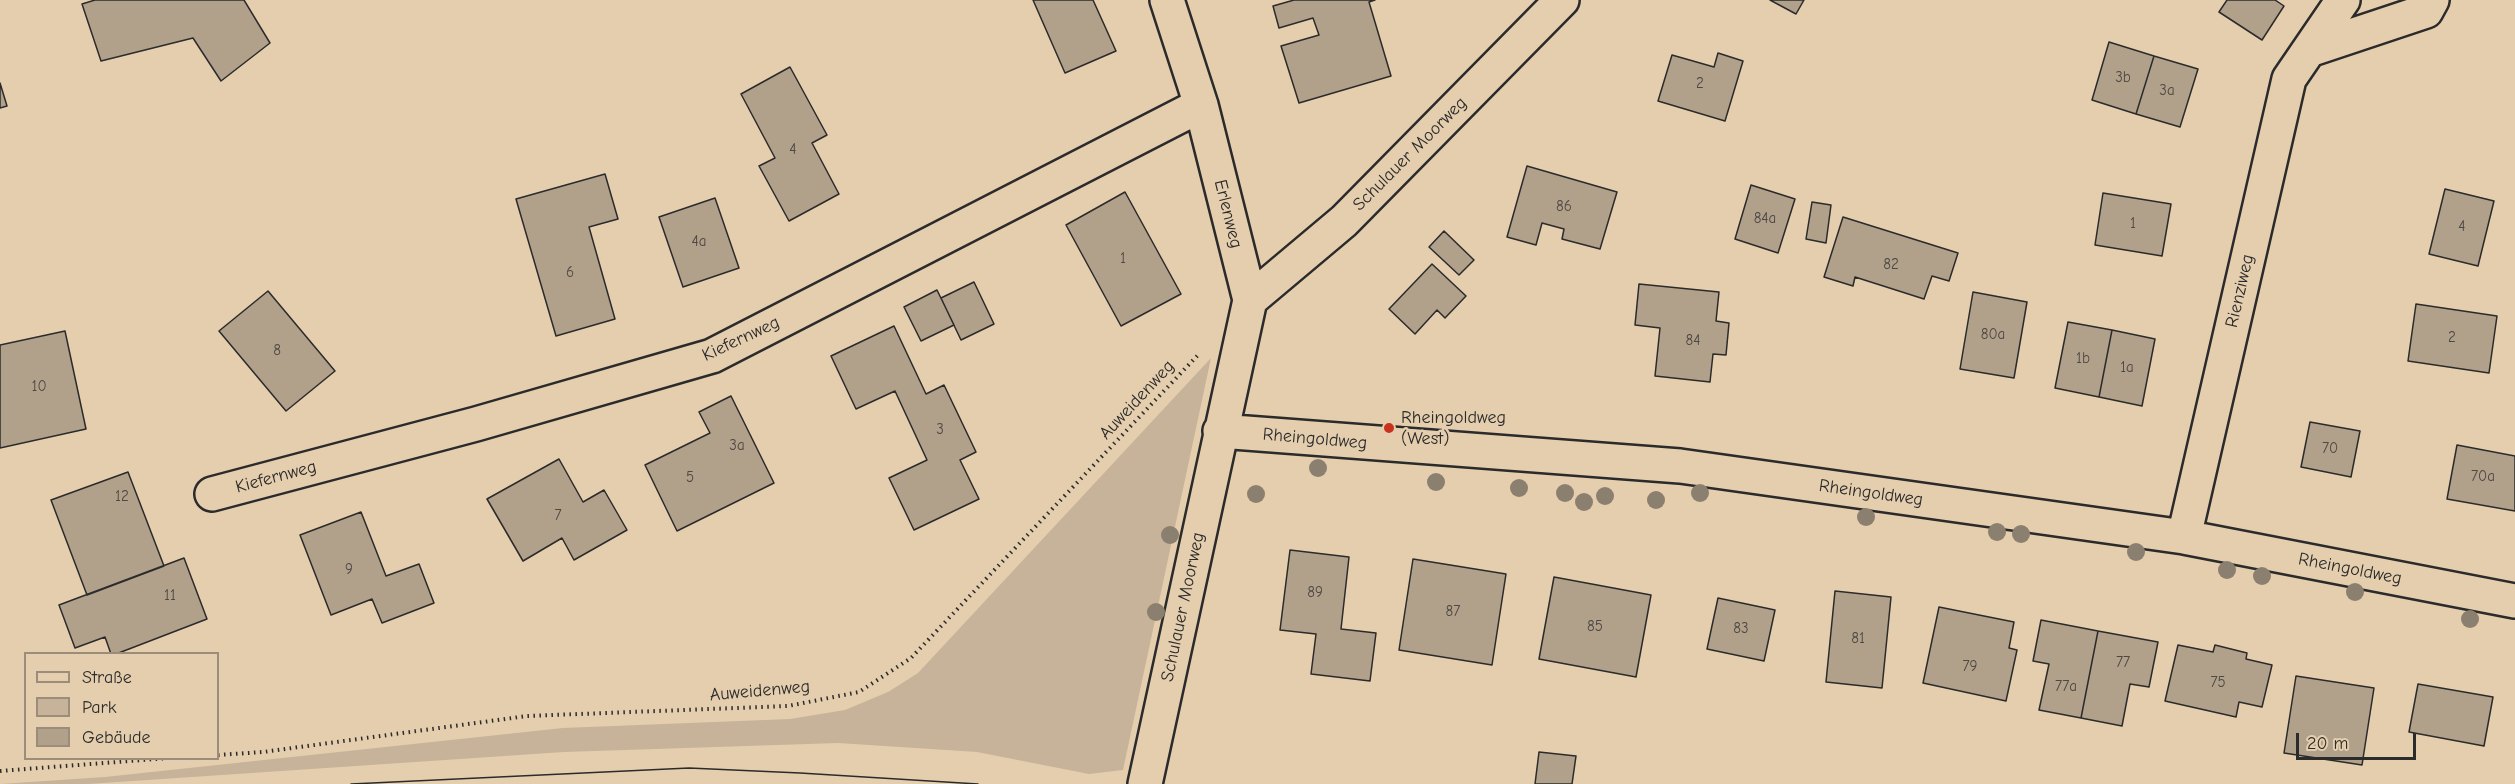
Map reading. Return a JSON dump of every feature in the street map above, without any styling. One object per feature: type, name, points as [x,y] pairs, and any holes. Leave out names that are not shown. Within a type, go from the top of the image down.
[{"type":"street","name":"Erlenweg","points":[[1167,0],[1201,105],[1250,300],[1220,430]]},
{"type":"street","name":"Schulauer Moorweg","points":[[1250,300],[1344,221],[1562,0]]},
{"type":"street","name":"Rienziweg","points":[[2184,537],[2289,79],[2343,0]]},
{"type":"street","points":[[2309,50],[2426,11],[2432,0]]},
{"type":"street","name":"Kiefernweg","points":[[212,494],[476,424],[712,356],[1201,105]]},
{"type":"street","name":"Schulauer Moorweg","points":[[1145,784],[1220,430]]},
{"type":"street","name":"Rheingoldweg","points":[[1220,430],[1680,466],[2184,537],[2515,601]]},
{"type":"path","name":"Auweidenweg","points":[[219,755],[262,752],[527,716],[788,706],[859,692],[911,658],[1202,351]]},
{"type":"path","points":[[0,771],[155,760]]},
{"type":"green space","points":[[1211,358],[1123,770],[1089,774],[977,752],[838,743],[564,752],[88,784],[0,784],[105,777],[563,728],[790,719],[845,710],[888,692],[918,673]]},
{"type":"building","points":[[95,0],[244,0],[270,43],[221,81],[193,38],[101,61],[82,4]]},
{"type":"building","points":[[1033,0],[1093,0],[1116,51],[1065,73]]},
{"type":"building","points":[[1294,0],[1375,0],[1369,2],[1391,76],[1299,103],[1281,46],[1319,35],[1313,18],[1279,28],[1273,6]]},
{"type":"building","points":[[1770,0],[1804,0],[1796,14]]},
{"type":"building","points":[[2227,0],[2275,0],[2284,6],[2262,40],[2219,12]]},
{"type":"building","points":[[2109,42],[2154,56],[2136,114],[2092,100]]},
{"type":"building","points":[[1718,53],[1743,61],[1725,121],[1658,101],[1672,55],[1714,67]]},
{"type":"building","points":[[2154,56],[2198,69],[2180,127],[2136,114]]},
{"type":"building","points":[[790,67],[827,135],[812,143],[839,194],[789,221],[759,166],[775,158],[741,94]]},
{"type":"building","points":[[0,83],[7,106],[0,108]]},
{"type":"building","points":[[1527,166],[1617,192],[1600,249],[1562,239],[1564,229],[1542,223],[1536,245],[1507,237]]},
{"type":"building","points":[[605,174],[618,219],[589,227],[615,319],[556,336],[516,199]]},
{"type":"building","points":[[1751,185],[1795,199],[1778,253],[1735,239]]},
{"type":"building","points":[[2445,189],[2494,201],[2478,266],[2429,254]]},
{"type":"building","points":[[1125,192],[1181,294],[1121,326],[1066,225]]},
{"type":"building","points":[[2103,193],[2171,204],[2162,256],[2095,245]]},
{"type":"building","points":[[715,198],[739,268],[683,287],[659,217]]},
{"type":"building","points":[[1812,202],[1831,205],[1826,243],[1806,239]]},
{"type":"building","points":[[1843,217],[1958,253],[1949,281],[1932,276],[1924,299],[1855,277],[1853,286],[1824,277]]},
{"type":"building","points":[[1444,231],[1474,260],[1459,275],[1429,247]]},
{"type":"building","points":[[1432,264],[1466,296],[1445,318],[1437,310],[1415,334],[1389,309]]},
{"type":"building","points":[[974,282],[994,324],[961,340],[941,298]]},
{"type":"building","points":[[1639,284],[1719,292],[1716,321],[1729,323],[1726,355],[1713,354],[1710,382],[1655,376],[1660,328],[1635,325]]},
{"type":"building","points":[[937,290],[954,325],[921,341],[904,307]]},
{"type":"building","points":[[268,291],[335,371],[286,411],[219,331]]},
{"type":"building","points":[[1973,292],[2027,302],[2014,378],[1960,369]]},
{"type":"building","points":[[2416,304],[2497,316],[2489,373],[2408,361]]},
{"type":"building","points":[[2068,322],[2112,330],[2099,397],[2055,388]]},
{"type":"building","points":[[894,326],[926,394],[944,385],[976,452],[960,460],[979,499],[914,530],[889,478],[927,460],[895,391],[856,409],[831,356]]},
{"type":"building","points":[[2112,330],[2155,339],[2142,406],[2099,397]]},
{"type":"building","points":[[65,331],[86,429],[0,448],[0,345]]},
{"type":"building","points":[[731,396],[774,483],[677,531],[645,465],[710,433],[699,412]]},
{"type":"building","points":[[2310,422],[2360,431],[2351,477],[2301,467]]},
{"type":"building","points":[[2457,445],[2515,456],[2515,511],[2447,499]]},
{"type":"building","points":[[559,459],[583,502],[604,490],[627,530],[574,560],[562,538],[523,561],[487,499]]},
{"type":"building","points":[[128,472],[164,566],[87,595],[51,500]]},
{"type":"building","points":[[361,512],[386,576],[419,564],[434,603],[382,623],[372,599],[331,615],[300,535]]},
{"type":"building","points":[[1290,550],[1349,557],[1341,629],[1376,633],[1370,681],[1311,674],[1316,634],[1280,630]]},
{"type":"building","points":[[184,558],[207,619],[121,652],[110,652],[105,637],[75,648],[59,605]]},
{"type":"building","points":[[1413,559],[1506,574],[1492,665],[1399,650]]},
{"type":"building","points":[[1554,577],[1651,595],[1636,677],[1539,659]]},
{"type":"building","points":[[1835,591],[1891,597],[1882,688],[1826,682]]},
{"type":"building","points":[[1718,598],[1775,610],[1764,661],[1707,649]]},
{"type":"building","points":[[1939,607],[2014,622],[2009,648],[2017,650],[2006,701],[1923,683]]},
{"type":"building","points":[[2041,620],[2098,631],[2081,718],[2039,710],[2049,664],[2033,661]]},
{"type":"building","points":[[2098,631],[2158,642],[2149,687],[2130,684],[2122,726],[2081,718]]},
{"type":"building","points":[[2178,645],[2213,652],[2215,645],[2247,653],[2246,659],[2272,665],[2262,707],[2239,702],[2236,717],[2165,701]]},
{"type":"building","points":[[2296,676],[2374,688],[2362,765],[2284,753]]},
{"type":"building","points":[[2418,684],[2493,697],[2484,746],[2409,732]]},
{"type":"building","points":[[1539,752],[1576,756],[1572,784],[1535,784]]},
{"type":"tram line","points":[[351,784],[689,768],[978,784]]},
{"type":"place","name":"Rheingoldweg (West)","points":[[1389,428]]}]
